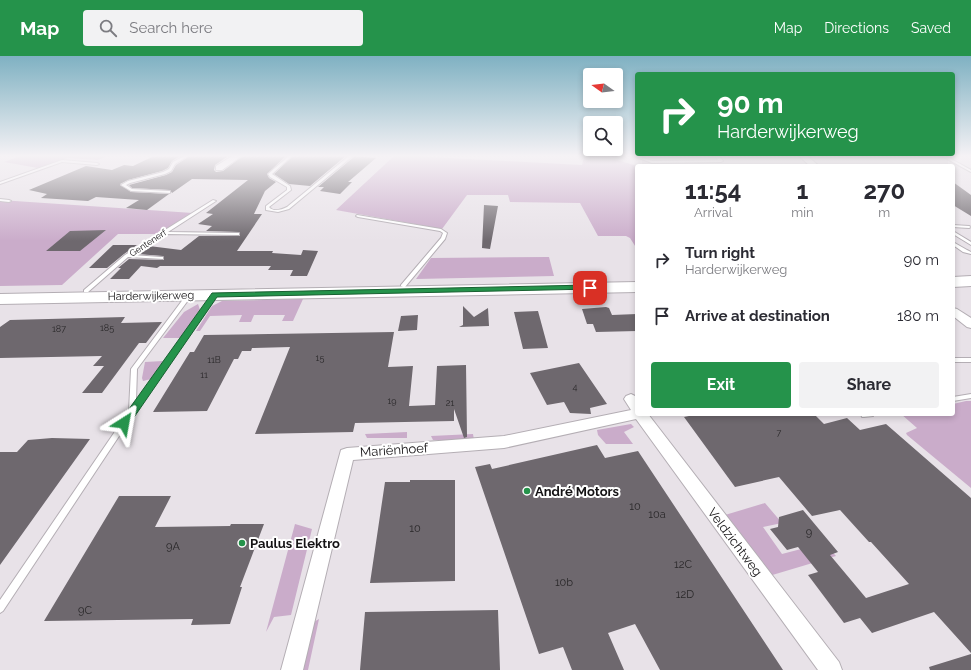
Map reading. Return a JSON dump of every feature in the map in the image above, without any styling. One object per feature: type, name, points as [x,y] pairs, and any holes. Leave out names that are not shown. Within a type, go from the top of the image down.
[{"type":"main road","points":[[955,274],[971,274]]},
{"type":"main road","points":[[955,282],[971,281]]},
{"type":"main road","name":"Harderwijkerweg","points":[[0,293],[635,282]]},
{"type":"main road","name":"Harderwijkerweg","points":[[0,299],[635,287]]},
{"type":"street","points":[[955,312],[971,324]]},
{"type":"street","points":[[955,322],[971,332]]},
{"type":"street","name":"Mariënhoef","points":[[292,670],[347,454],[504,442],[635,409]]},
{"type":"street","name":"Veldzichtweg","points":[[641,416],[831,670]]},
{"type":"lane","points":[[126,184],[123,185],[131,190],[168,192]]},
{"type":"lane","points":[[284,184],[289,187],[289,190],[267,207],[267,209],[278,211],[288,208],[318,184]]},
{"type":"lane","points":[[0,200],[9,201]]},
{"type":"lane","name":"Gentenerf","points":[[86,292],[128,256],[214,202]]},
{"type":"lane","points":[[358,216],[441,230],[445,232],[443,238],[403,286]]},
{"type":"lane","points":[[955,226],[969,227]]},
{"type":"lane","points":[[955,233],[971,244]]},
{"type":"lane","points":[[163,234],[237,234]]},
{"type":"lane","points":[[955,244],[971,253]]},
{"type":"lane","points":[[128,256],[161,258]]},
{"type":"lane","points":[[131,413],[134,369],[189,295]]},
{"type":"lane","points":[[0,608],[131,413],[215,295]]},
{"type":"lane","points":[[955,360],[971,360]]},
{"type":"lane","points":[[955,399],[971,396]]},
{"type":"shaded area","points":[[364,184],[635,184],[635,246],[630,238],[626,236],[598,236],[580,203],[510,202],[508,195],[467,195],[442,229],[336,210]]},
{"type":"shaded area","points":[[0,200],[193,213],[158,234],[118,234],[62,285],[0,286]]},
{"type":"shaded area","points":[[549,257],[554,276],[416,279],[431,258]]},
{"type":"shaded area","points":[[303,299],[293,321],[282,321],[285,315],[254,315],[251,322],[239,322],[242,315],[210,316],[200,331],[196,331],[212,306],[222,301]]},
{"type":"shaded area","points":[[198,304],[200,310],[180,338],[163,338],[184,312]]},
{"type":"shaded area","points":[[163,361],[151,379],[143,381],[142,378],[145,362]]},
{"type":"shaded area","points":[[971,401],[971,488],[906,433],[917,428],[903,416],[955,416],[955,404]]},
{"type":"shaded area","points":[[631,424],[634,427],[624,432],[633,444],[606,444],[598,435],[597,430]]},
{"type":"shaded area","points":[[407,432],[407,438],[367,438],[365,434]]},
{"type":"shaded area","points":[[473,434],[474,440],[433,440],[431,436]]},
{"type":"shaded area","points":[[765,503],[782,523],[763,527],[782,554],[824,543],[836,556],[769,576],[725,515]]},
{"type":"shaded area","points":[[295,524],[312,529],[291,615],[274,617],[266,632]]},
{"type":"shaded area","points":[[319,619],[308,670],[301,670],[312,623]]},
{"type":"building","points":[[44,184],[121,184],[131,192],[169,194],[147,210],[126,208],[139,200],[96,197],[88,201],[41,198],[47,194],[29,190]]},
{"type":"building","points":[[134,184],[185,184],[172,193],[170,190],[132,188],[129,185]]},
{"type":"building","points":[[243,184],[274,184],[265,191],[254,214],[262,214],[237,251],[273,251],[272,253],[301,255],[303,250],[318,251],[307,276],[290,276],[293,270],[268,270],[271,266],[160,266],[157,268],[141,266],[129,279],[110,279],[121,268],[118,268],[129,259],[164,260],[163,256],[137,254],[149,246],[181,250],[199,236],[240,236],[239,232],[206,231],[212,226],[198,224],[213,214],[206,213]]},
{"type":"building","points":[[288,184],[313,184],[310,186]]},
{"type":"building","points":[[322,184],[350,184],[340,194],[320,191],[324,187],[318,187]]},
{"type":"building","points":[[955,184],[971,195],[971,216],[955,206]]},
{"type":"building","points":[[484,205],[498,206],[490,249],[482,248]]},
{"type":"building","points":[[106,230],[80,251],[46,251],[70,231]]},
{"type":"building","points":[[113,245],[137,245],[107,268],[89,268]]},
{"type":"building","points":[[463,306],[474,317],[488,308],[489,326],[459,327],[463,325]]},
{"type":"building","points":[[606,307],[609,308],[612,315],[635,314],[635,331],[596,332],[593,324],[587,324],[582,309]]},
{"type":"building","points":[[538,311],[548,348],[523,349],[514,312]]},
{"type":"building","points":[[418,315],[417,330],[398,331],[401,316]]},
{"type":"building","points":[[125,317],[121,323],[162,322],[146,343],[139,343],[102,393],[82,393],[104,366],[93,366],[102,356],[0,358],[0,327],[10,320]]},
{"type":"building","points":[[394,332],[388,367],[413,366],[409,406],[435,405],[437,366],[466,365],[467,437],[464,438],[454,409],[454,421],[355,423],[353,432],[255,434],[290,347],[252,348],[251,351],[242,351],[238,359],[234,359],[207,411],[153,412],[190,352],[194,352],[204,335]]},
{"type":"building","points":[[579,363],[607,404],[590,408],[591,414],[570,413],[564,402],[547,405],[530,373]]},
{"type":"building","points":[[816,416],[824,424],[847,418],[860,430],[886,424],[971,498],[971,653],[934,612],[872,633],[860,618],[844,623],[808,575],[818,572],[798,547],[787,550],[770,529],[778,527],[779,517],[803,510],[838,552],[830,555],[866,598],[909,584],[840,510],[812,516],[779,477],[735,487],[684,417]]},
{"type":"building","points":[[52,438],[90,439],[0,565],[0,452],[17,452],[28,440]]},
{"type":"building","points":[[597,445],[605,458],[638,451],[783,670],[660,670],[635,624],[608,633],[624,670],[572,670],[563,647],[539,654],[475,467],[490,464],[492,469]]},
{"type":"building","points":[[410,480],[455,480],[455,581],[370,583],[385,482],[410,482]]},
{"type":"building","points":[[119,496],[171,496],[155,527],[264,524],[240,587],[242,587],[230,624],[191,625],[193,619],[44,621]]},
{"type":"building","points":[[498,610],[500,670],[360,670],[365,612]]},
{"type":"building","points":[[971,654],[971,670],[930,670],[929,667]]},
{"type":"place","name":"André Motors","points":[[527,491]]},
{"type":"place","name":"Paulus Elektro","points":[[242,543]]},
{"type":"route","points":[[124,423],[215,295],[590,288]]}]
